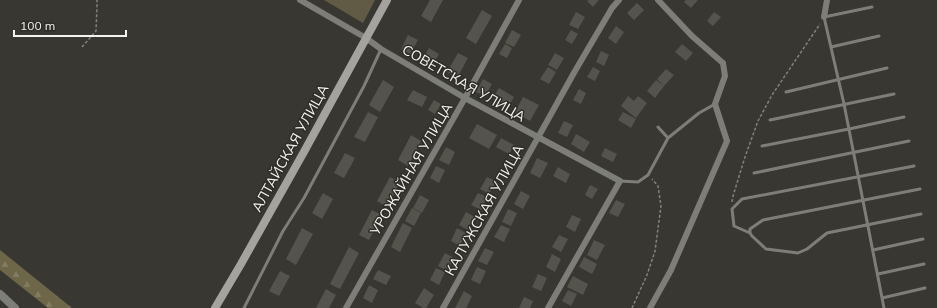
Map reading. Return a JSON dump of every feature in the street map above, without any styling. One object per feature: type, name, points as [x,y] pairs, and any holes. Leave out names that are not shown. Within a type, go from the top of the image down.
[{"type":"main road","name":"АЛТАЙСКАЯ УЛИЦА","points":[[215,308],[387,0]]},
{"type":"street","name":"СОВЕТСКАЯ УЛИЦА","points":[[300,0],[465,98],[620,181]]},
{"type":"street","name":"УРОЖАЙНАЯ УЛИЦА","points":[[346,308],[519,0]]},
{"type":"street","name":"КАЛУЖСКАЯ УЛИЦА","points":[[443,308],[575,71],[612,8],[619,0]]},
{"type":"street","points":[[650,308],[671,270],[727,141],[715,104],[725,76],[723,62],[692,36],[658,0]]},
{"type":"street","points":[[824,17],[827,0]]},
{"type":"street","points":[[548,308],[620,181]]},
{"type":"street","points":[[0,294],[15,308]]},
{"type":"lane","points":[[872,7],[824,17],[844,104],[884,308]]},
{"type":"lane","points":[[831,47],[879,36]]},
{"type":"lane","points":[[244,308],[283,230],[304,198],[364,86],[381,49]]},
{"type":"lane","points":[[786,92],[887,68]]},
{"type":"lane","points":[[770,120],[894,94]]},
{"type":"lane","points":[[620,181],[638,182],[648,175],[668,138],[699,112],[715,104]]},
{"type":"lane","points":[[762,146],[904,117]]},
{"type":"lane","points":[[658,127],[668,138]]},
{"type":"lane","points":[[754,173],[909,141]]},
{"type":"lane","points":[[914,166],[742,199],[732,209],[734,226],[750,233],[766,249],[798,253],[807,249],[827,233],[921,214]]},
{"type":"lane","points":[[750,233],[750,229],[763,220],[920,189]]},
{"type":"lane","points":[[873,250],[923,239]]},
{"type":"lane","points":[[878,274],[924,264]]},
{"type":"lane","points":[[882,298],[925,288]]},
{"type":"path","points":[[82,47],[96,31],[97,0]]},
{"type":"path","points":[[732,209],[733,196],[758,121],[772,95],[824,17]]},
{"type":"path","points":[[632,308],[647,275],[655,251],[661,206],[658,186],[648,175]]},
{"type":"shaded area","points":[[324,0],[375,0],[363,23]]},
{"type":"green space","points":[[0,250],[72,308],[48,308],[0,270]]},
{"type":"building","points":[[430,0],[443,0],[431,22],[421,16]]},
{"type":"building","points":[[599,0],[593,7],[587,1]]},
{"type":"building","points":[[686,0],[698,0],[691,8],[684,2]]},
{"type":"building","points":[[637,3],[644,10],[634,20],[627,13]]},
{"type":"building","points":[[482,10],[492,16],[476,44],[466,38]]},
{"type":"building","points":[[576,12],[585,17],[578,29],[569,25]]},
{"type":"building","points":[[714,12],[721,17],[713,26],[707,21]]},
{"type":"building","points":[[616,26],[624,32],[616,44],[608,38]]},
{"type":"building","points":[[512,30],[521,35],[514,47],[505,43]]},
{"type":"building","points":[[571,30],[578,34],[572,44],[565,40]]},
{"type":"building","points":[[408,35],[418,40],[410,54],[401,49]]},
{"type":"building","points":[[505,44],[512,48],[507,58],[499,54]]},
{"type":"building","points":[[682,44],[693,53],[686,61],[675,52]]},
{"type":"building","points":[[429,48],[439,54],[431,68],[421,62]]},
{"type":"building","points":[[601,51],[609,55],[604,66],[596,62]]},
{"type":"building","points":[[458,53],[468,58],[457,78],[447,72]]},
{"type":"building","points":[[555,53],[564,58],[557,70],[548,65]]},
{"type":"building","points":[[548,67],[556,72],[549,84],[540,79]]},
{"type":"building","points":[[593,67],[600,71],[595,81],[587,77]]},
{"type":"building","points":[[666,69],[674,75],[664,86],[657,79]]},
{"type":"building","points":[[483,79],[492,84],[485,96],[476,92]]},
{"type":"building","points":[[383,80],[394,87],[380,112],[369,105]]},
{"type":"building","points":[[656,80],[664,86],[655,98],[647,91]]},
{"type":"building","points":[[499,88],[514,97],[508,107],[493,98]]},
{"type":"building","points":[[579,89],[586,93],[581,104],[573,100]]},
{"type":"building","points":[[413,90],[427,97],[422,107],[407,100]]},
{"type":"building","points":[[628,96],[634,101],[638,96],[647,103],[636,118],[621,106]]},
{"type":"building","points":[[523,97],[539,105],[530,121],[515,112]]},
{"type":"building","points":[[434,100],[441,104],[435,114],[428,110]]},
{"type":"building","points":[[368,112],[378,117],[365,142],[354,137]]},
{"type":"building","points":[[623,112],[636,119],[631,128],[618,120]]},
{"type":"building","points":[[564,121],[573,125],[567,137],[558,133]]},
{"type":"building","points":[[477,124],[497,135],[489,149],[469,138]]},
{"type":"building","points":[[576,134],[590,142],[584,152],[571,144]]},
{"type":"building","points":[[411,135],[421,141],[408,166],[398,160]]},
{"type":"building","points":[[501,138],[514,145],[509,154],[496,147]]},
{"type":"building","points":[[446,147],[455,152],[449,165],[439,160]]},
{"type":"building","points":[[605,148],[617,154],[613,162],[601,156]]},
{"type":"building","points":[[345,153],[355,158],[344,178],[334,173]]},
{"type":"building","points":[[537,158],[548,163],[540,178],[530,173]]},
{"type":"building","points":[[436,166],[445,170],[439,183],[430,178]]},
{"type":"building","points":[[558,167],[570,174],[566,183],[553,176]]},
{"type":"building","points":[[390,177],[400,182],[387,207],[377,201]]},
{"type":"building","points":[[487,177],[496,181],[489,194],[480,189]]},
{"type":"building","points":[[590,185],[598,189],[592,199],[585,195]]},
{"type":"building","points":[[521,191],[530,196],[523,209],[514,204]]},
{"type":"building","points":[[323,193],[333,199],[322,219],[312,213]]},
{"type":"building","points":[[478,193],[487,197],[481,210],[471,205]]},
{"type":"building","points":[[420,195],[429,200],[422,213],[413,208]]},
{"type":"building","points":[[616,200],[625,204],[618,217],[609,213]]},
{"type":"building","points":[[412,208],[421,213],[414,226],[405,221]]},
{"type":"building","points":[[508,209],[517,213],[511,226],[502,222]]},
{"type":"building","points":[[372,210],[382,215],[369,240],[359,235]]},
{"type":"building","points":[[466,212],[475,217],[468,230],[459,225]]},
{"type":"building","points":[[572,215],[581,219],[575,232],[566,227]]},
{"type":"building","points":[[403,223],[412,228],[400,252],[391,247]]},
{"type":"building","points":[[501,225],[510,229],[504,242],[494,237]]},
{"type":"building","points":[[302,228],[313,234],[296,265],[286,259]]},
{"type":"building","points":[[457,228],[466,233],[460,246],[451,241]]},
{"type":"building","points":[[559,235],[568,239],[561,252],[552,247]]},
{"type":"building","points":[[594,240],[605,245],[597,260],[587,255]]},
{"type":"building","points":[[349,247],[359,253],[340,289],[330,284]]},
{"type":"building","points":[[485,248],[494,252],[487,265],[478,261]]},
{"type":"building","points":[[445,253],[454,258],[447,271],[438,266]]},
{"type":"building","points":[[552,254],[561,259],[555,272],[546,267]]},
{"type":"building","points":[[584,257],[597,264],[592,274],[579,267]]},
{"type":"building","points":[[477,267],[486,271],[480,284],[471,280]]},
{"type":"building","points":[[436,268],[445,272],[439,285],[430,280]]},
{"type":"building","points":[[378,270],[391,276],[386,285],[373,279]]},
{"type":"building","points":[[280,271],[290,276],[279,296],[269,291]]},
{"type":"building","points":[[538,274],[547,278],[541,291],[532,287]]},
{"type":"building","points":[[573,276],[588,284],[583,295],[567,287]]},
{"type":"building","points":[[369,285],[378,290],[372,303],[363,298]]},
{"type":"building","points":[[424,288],[434,295],[426,308],[423,308],[415,303]]},
{"type":"building","points":[[326,289],[336,295],[329,308],[316,308]]},
{"type":"building","points":[[568,290],[577,294],[571,306],[562,301]]},
{"type":"building","points":[[464,291],[472,296],[466,308],[455,308]]},
{"type":"building","points":[[524,297],[533,301],[530,308],[519,308]]}]
